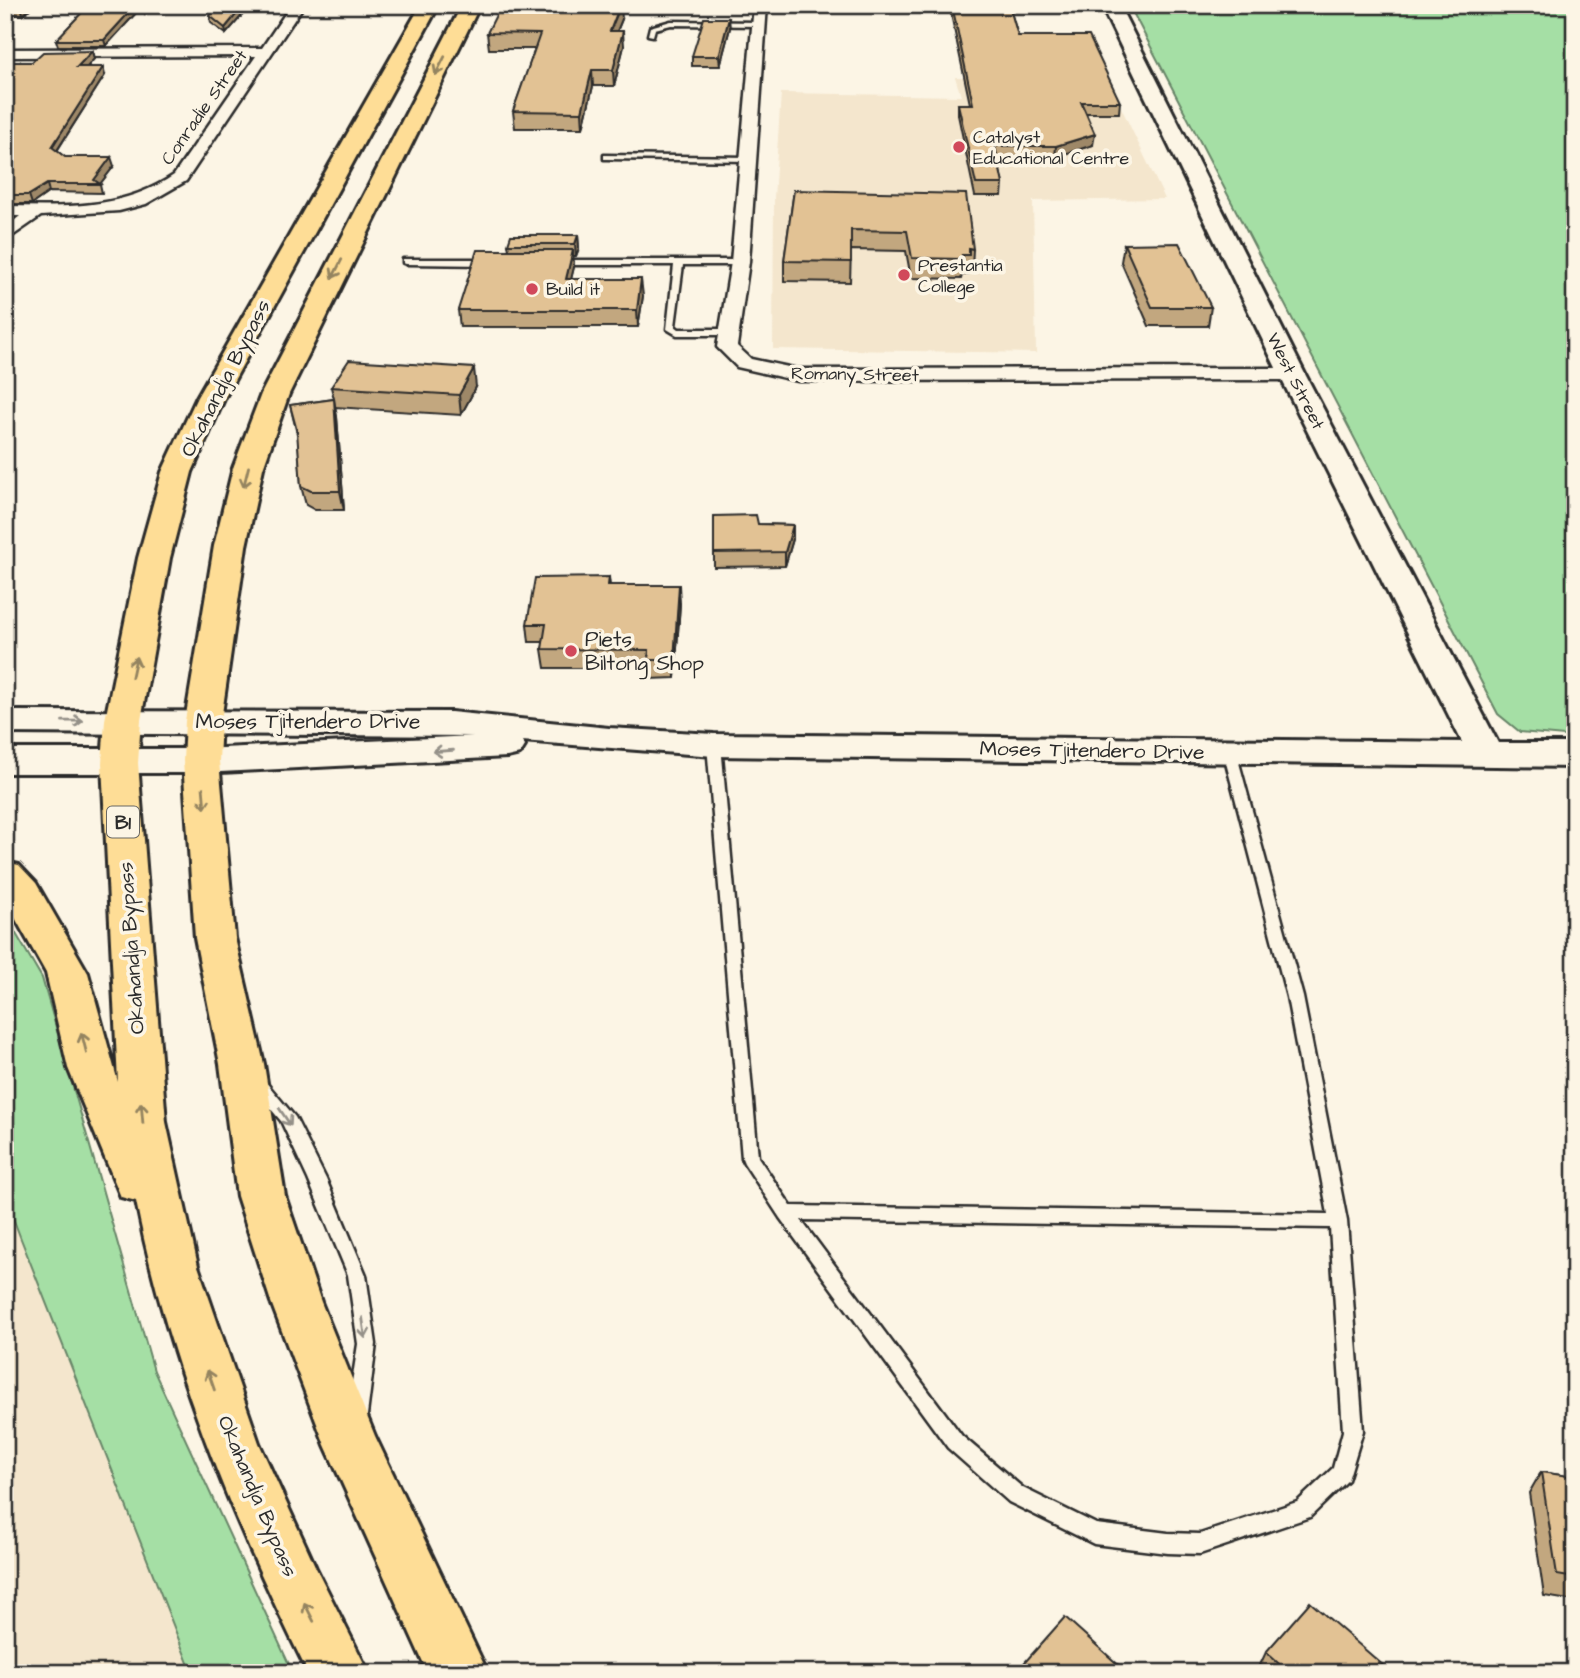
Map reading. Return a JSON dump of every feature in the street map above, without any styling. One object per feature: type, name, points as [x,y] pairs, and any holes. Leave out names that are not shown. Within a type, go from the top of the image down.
[{"type":"highway","name":"Okahandja Bypass","points":[[340,1673],[296,1588],[233,1444],[173,1266],[143,1122],[120,762],[123,720],[154,558],[177,471],[211,397],[430,5]]},
{"type":"highway","points":[[459,1673],[352,1445],[296,1302],[261,1195],[242,1064],[215,938],[201,761],[203,721],[230,546],[248,468],[275,394],[471,5]]},
{"type":"highway","points":[[5,875],[22,893],[67,973],[90,1068],[173,1266]]},
{"type":"street","name":"Conradie Street","points":[[5,211],[121,207],[156,196],[168,188],[180,178],[298,5]]},
{"type":"street","name":"West Street","points":[[1110,5],[1292,374],[1486,754]]},
{"type":"street","points":[[728,332],[740,262],[760,15]]},
{"type":"street","points":[[5,53],[265,52]]},
{"type":"street","points":[[5,236],[38,211]]},
{"type":"street","name":"Romany Street","points":[[728,332],[727,347],[744,363],[799,375],[1292,374]]},
{"type":"street","name":"Moses Tjitendero Drive","points":[[5,722],[123,720],[451,723],[609,739],[714,745],[1575,755]]},
{"type":"street","name":"Moses Tjitendero Drive","points":[[5,761],[201,761],[441,751],[609,739]]},
{"type":"lane","points":[[651,35],[652,29],[671,23],[760,15]]},
{"type":"lane","points":[[607,157],[748,159]]},
{"type":"lane","points":[[407,261],[502,262]]},
{"type":"lane","points":[[543,262],[740,262]]},
{"type":"lane","points":[[679,262],[670,327],[677,332],[728,332]]},
{"type":"lane","points":[[714,745],[750,1158],[786,1213],[955,1442],[1016,1495],[1094,1534],[1200,1544],[1303,1510],[1341,1474],[1353,1431],[1338,1222],[1295,997],[1230,751]]},
{"type":"lane","points":[[242,1064],[287,1117],[317,1179],[357,1275],[367,1344],[352,1445]]},
{"type":"lane","points":[[786,1213],[1338,1222]]},
{"type":"shaded area","points":[[1106,76],[1165,199],[1033,201],[1036,353],[773,349],[774,198],[781,93],[961,96],[955,77]]},
{"type":"shaded area","points":[[5,1197],[21,1239],[192,1673],[5,1673]]},
{"type":"green space","points":[[1129,5],[1575,5],[1575,737],[1520,732],[1498,714]]},
{"type":"green space","points":[[5,915],[42,978],[154,1371],[293,1673],[192,1673],[5,1197]]},
{"type":"building","points":[[5,5],[25,5],[22,9],[5,9]]},
{"type":"building","points":[[89,5],[145,5],[134,7],[104,40],[56,40]]},
{"type":"building","points":[[218,5],[244,5],[225,28],[210,16]]},
{"type":"building","points":[[501,5],[620,5],[610,31],[623,31],[613,70],[592,70],[582,112],[513,111],[540,34],[487,33]]},
{"type":"building","points":[[952,5],[1009,5],[1018,36],[1089,36],[1120,102],[1081,102],[1095,134],[1056,146],[995,146],[1003,184],[976,184],[958,104],[973,104]]},
{"type":"building","points":[[704,18],[729,18],[719,56],[692,56]]},
{"type":"building","points":[[92,51],[77,67],[103,67],[52,147],[65,157],[111,157],[94,180],[100,184],[47,184],[29,195],[5,195],[5,62],[32,62],[43,52]]},
{"type":"building","points":[[794,190],[966,194],[973,249],[969,248],[969,255],[962,255],[963,259],[912,258],[907,231],[851,230],[851,262],[784,261]]},
{"type":"building","points":[[511,235],[578,235],[575,244],[508,244]]},
{"type":"building","points":[[1179,243],[1211,307],[1152,307],[1124,244]]},
{"type":"building","points":[[477,250],[573,250],[566,279],[641,279],[637,310],[458,310]]},
{"type":"building","points":[[349,360],[474,368],[459,395],[331,387]]},
{"type":"building","points":[[334,399],[340,491],[311,491],[301,486],[297,431],[290,405]]},
{"type":"building","points":[[756,515],[758,524],[793,525],[785,552],[714,553],[714,516]]},
{"type":"building","points":[[609,577],[608,585],[679,585],[674,660],[648,660],[649,650],[542,649],[546,624],[527,624],[535,578]]},
{"type":"building","points":[[1541,1472],[1575,1477],[1575,1578],[1557,1575]]},
{"type":"building","points":[[1310,1602],[1392,1673],[1289,1673],[1266,1652]]},
{"type":"building","points":[[1065,1617],[1124,1670],[1122,1673],[1009,1673],[1015,1667],[1018,1670]]},
{"type":"place","name":"Catalyst Educational Centre","points":[[959,147]]},
{"type":"place","name":"Prestantia College","points":[[904,275]]},
{"type":"place","name":"Build it","points":[[532,289]]},
{"type":"place","name":"Piets Biltong Shop","points":[[571,651]]}]
